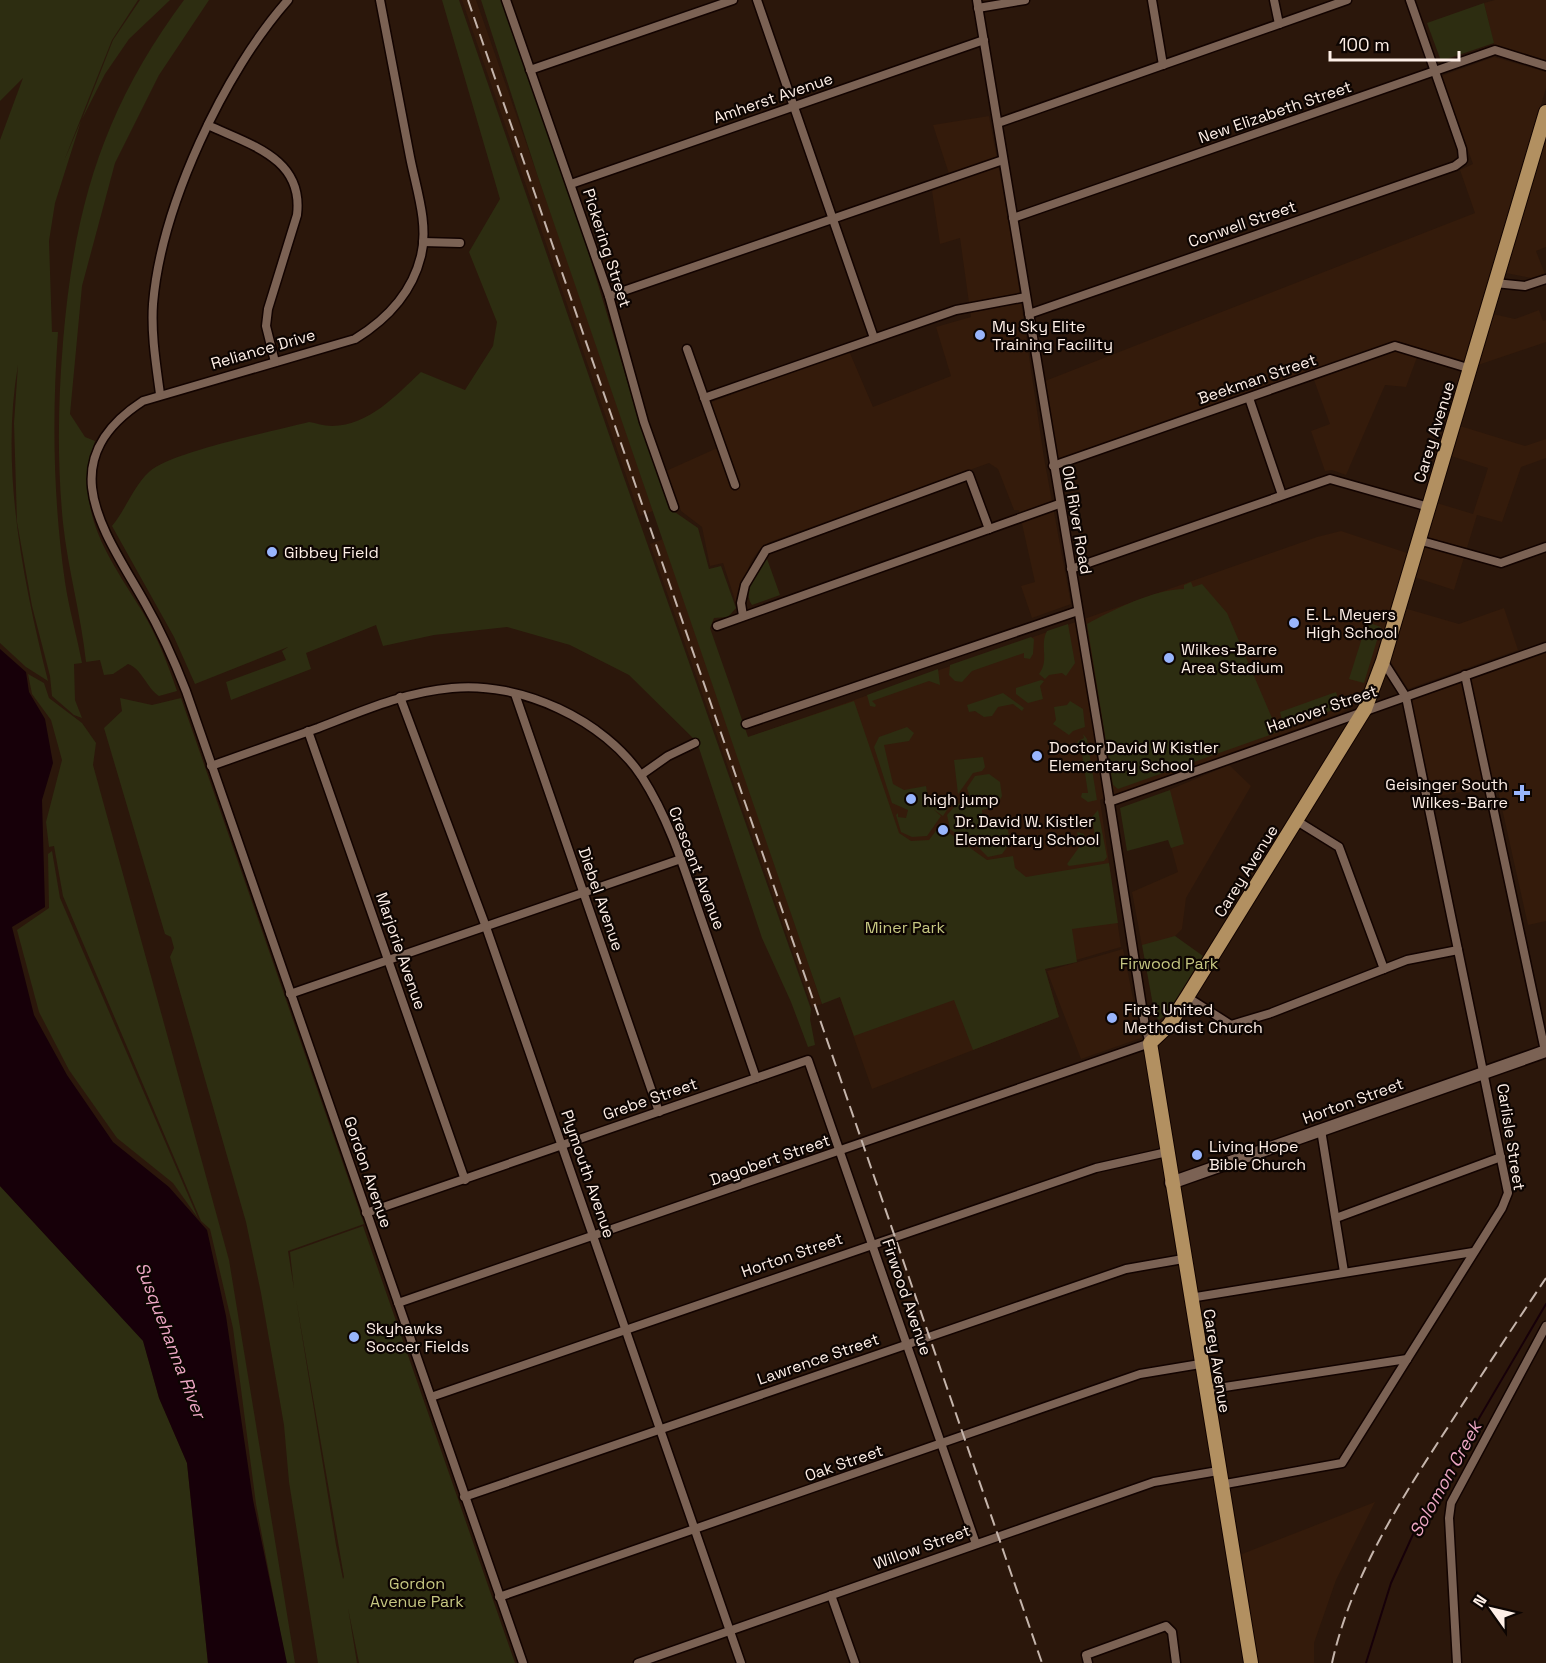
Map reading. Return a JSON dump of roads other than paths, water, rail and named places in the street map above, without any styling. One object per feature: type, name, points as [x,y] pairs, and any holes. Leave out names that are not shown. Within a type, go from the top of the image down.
[{"type":"main road","name":"Carey Avenue","points":[[1251,1663],[1200,1364],[1150,1043],[1169,1025],[1365,709],[1383,661],[1546,112]]},
{"type":"main road","name":"Horton Street","points":[[1171,1183],[1546,1051]]},
{"type":"street","points":[[160,394],[152,330],[157,272],[188,171],[208,125],[247,54],[288,0]]},
{"type":"street","name":"Reliance Drive","points":[[186,691],[159,629],[105,536],[93,494],[97,457],[109,431],[129,410],[160,394],[355,339],[382,321],[403,296],[415,274],[423,242],[420,200],[380,0]]},
{"type":"street","name":"Pickering Street","points":[[506,0],[609,296],[645,422],[674,507]]},
{"type":"street","points":[[530,70],[733,0]]},
{"type":"street","points":[[757,0],[874,338]]},
{"type":"street","points":[[978,4],[1025,0]]},
{"type":"street","points":[[1152,0],[1163,65]]},
{"type":"street","points":[[1274,0],[1279,24]]},
{"type":"street","points":[[998,123],[1347,0]]},
{"type":"street","points":[[1410,0],[1436,72]]},
{"type":"street","name":"Old River Road","points":[[978,4],[1145,1026],[1150,1043]]},
{"type":"street","name":"Amherst Avenue","points":[[571,184],[984,40]]},
{"type":"street","name":"New Elizabeth Street","points":[[1013,218],[1495,50],[1546,66]]},
{"type":"street","name":"Conwell Street","points":[[1029,314],[1455,166],[1463,160],[1462,149],[1436,72]]},
{"type":"street","points":[[208,125],[273,156],[286,170],[296,187],[299,201],[297,215],[268,309],[266,326],[275,362]]},
{"type":"street","points":[[609,296],[1004,160]]},
{"type":"street","points":[[423,242],[460,243]]},
{"type":"street","points":[[1495,283],[1525,286],[1546,279]]},
{"type":"street","points":[[704,398],[956,310],[1026,297]]},
{"type":"street","name":"Beekman Street","points":[[1053,466],[1395,346],[1471,369]]},
{"type":"street","points":[[687,349],[735,485]]},
{"type":"street","points":[[1249,398],[1282,495]]},
{"type":"street","points":[[742,616],[741,603],[745,585],[766,550],[969,475],[989,529]]},
{"type":"street","points":[[1071,569],[1330,479],[1428,507]]},
{"type":"street","points":[[717,626],[1059,504]]},
{"type":"street","points":[[1418,540],[1501,563],[1546,547]]},
{"type":"street","points":[[746,724],[1078,611]]},
{"type":"street","name":"Hanover Street","points":[[1109,802],[1546,646]]},
{"type":"street","name":"Carlisle Street","points":[[1219,1478],[1342,1462],[1506,1201],[1508,1193],[1406,697],[1383,661]]},
{"type":"street","points":[[1465,675],[1546,1051]]},
{"type":"street","name":"Crescent Avenue","points":[[211,766],[400,697],[453,688],[485,688],[515,694],[564,712],[594,729],[641,775],[661,810],[681,859],[756,1078]]},
{"type":"street","name":"Gordon Avenue","points":[[186,691],[523,1663]]},
{"type":"street","name":"Diebel Avenue","points":[[515,694],[659,1112]]},
{"type":"street","name":"Plymouth Avenue","points":[[400,697],[486,927],[741,1663]]},
{"type":"street","name":"Marjorie Avenue","points":[[308,731],[465,1180]]},
{"type":"street","points":[[641,775],[668,756],[695,743]]},
{"type":"street","points":[[1297,821],[1339,847],[1384,969]]},
{"type":"street","points":[[290,994],[681,859]]},
{"type":"street","points":[[1187,997],[1231,1025],[1271,1013],[1407,960],[1458,950]]},
{"type":"street","name":"Dagobert Street","points":[[398,1303],[1150,1043]]},
{"type":"street","name":"Grebe Street","points":[[366,1213],[808,1060]]},
{"type":"street","name":"Firwood Avenue","points":[[808,1060],[874,1244],[976,1544]]},
{"type":"street","points":[[1322,1130],[1344,1272]]},
{"type":"street","name":"Horton Street","points":[[431,1397],[1096,1168],[1167,1152]]},
{"type":"street","points":[[1336,1218],[1501,1157]]},
{"type":"street","points":[[1190,1298],[1473,1252]]},
{"type":"street","name":"Lawrence Street","points":[[464,1497],[1126,1269],[1183,1259]]},
{"type":"street","points":[[1457,1663],[1449,1518],[1451,1503],[1546,1326]]},
{"type":"street","points":[[1205,1390],[1407,1359]]},
{"type":"street","name":"Oak Street","points":[[499,1597],[1140,1374],[1200,1364]]},
{"type":"street","name":"Willow Street","points":[[638,1663],[1154,1482],[1219,1478]]},
{"type":"street","points":[[831,1595],[855,1663]]},
{"type":"street","points":[[1087,1659],[1166,1626],[1172,1632],[1176,1663]]},
{"type":"water","name":"Susquehanna River","points":[[0,649],[26,672],[29,692],[45,719],[53,763],[42,800],[45,907],[12,927],[34,1015],[67,1075],[113,1142],[169,1187],[207,1230],[226,1316],[253,1500],[287,1663],[208,1663],[187,1463],[159,1398],[143,1341],[0,1186]]},
{"type":"waterway","name":"Solomon Creek","points":[[1366,1663],[1391,1583],[1420,1519],[1546,1304]]},
{"type":"railway","points":[[468,0],[1042,1663]]},
{"type":"railway","points":[[1332,1663],[1352,1600],[1396,1511],[1460,1408],[1546,1278]]},
{"type":"place","name":"My Sky Elite Training Facility","points":[[980,335]]},
{"type":"place","name":"Gibbey Field","points":[[272,552]]},
{"type":"place","name":"E. L. Meyers High School","points":[[1294,623]]},
{"type":"place","name":"Wilkes-Barre Area Stadium","points":[[1169,658]]},
{"type":"place","name":"Doctor David W Kistler Elementary School","points":[[1037,756]]},
{"type":"place","name":"Geisinger South Wilkes-Barre","points":[[1522,793]]},
{"type":"place","name":"high jump","points":[[911,799]]},
{"type":"place","name":"Dr. David W. Kistler Elementary School","points":[[943,830]]},
{"type":"place","name":"First United Methodist Church","points":[[1112,1018]]},
{"type":"place","name":"Living Hope Bible Church","points":[[1197,1155]]},
{"type":"place","name":"Skyhawks Soccer Fields","points":[[354,1337]]},
{"type":"park label","name":"Miner Park","points":[[905,927]]},
{"type":"park label","name":"Firwood Park","points":[[1169,963]]},
{"type":"park label","name":"Gordon Avenue Park","points":[[417,1592]]}]
